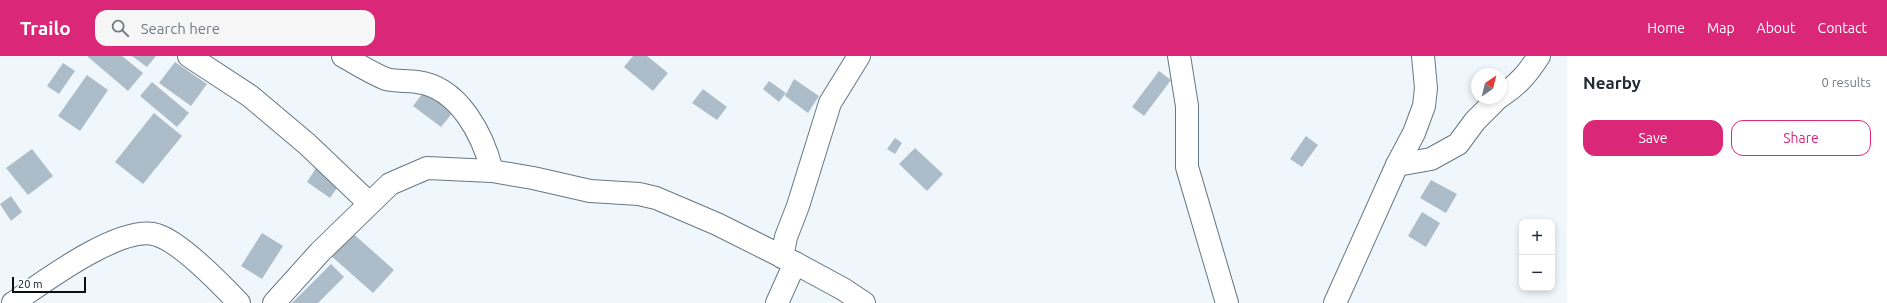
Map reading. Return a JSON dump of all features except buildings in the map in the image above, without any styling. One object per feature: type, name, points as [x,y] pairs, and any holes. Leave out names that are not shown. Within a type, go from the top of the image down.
[{"type":"street","points":[[189,56],[250,96],[307,144],[369,203]]},
{"type":"street","points":[[343,56],[386,78],[399,82],[417,82],[445,94],[460,107],[481,138],[492,171]]},
{"type":"street","points":[[777,303],[789,260],[786,237],[798,206],[830,103],[859,56]]},
{"type":"street","points":[[1179,56],[1187,106],[1187,167],[1227,303]]},
{"type":"street","points":[[1335,303],[1397,164],[1414,133],[1424,106],[1426,88],[1423,56]]},
{"type":"street","points":[[1507,92],[1516,86],[1528,74],[1539,56]]},
{"type":"street","points":[[1397,164],[1431,159],[1458,144],[1475,121],[1492,104]]},
{"type":"street","points":[[274,303],[320,252],[390,184],[427,168],[492,171],[533,178],[590,191],[639,194],[656,198],[717,224],[789,260],[842,288],[864,303]]},
{"type":"street","points":[[13,303],[79,259],[136,234],[156,234],[178,247],[203,268],[239,303]]}]
